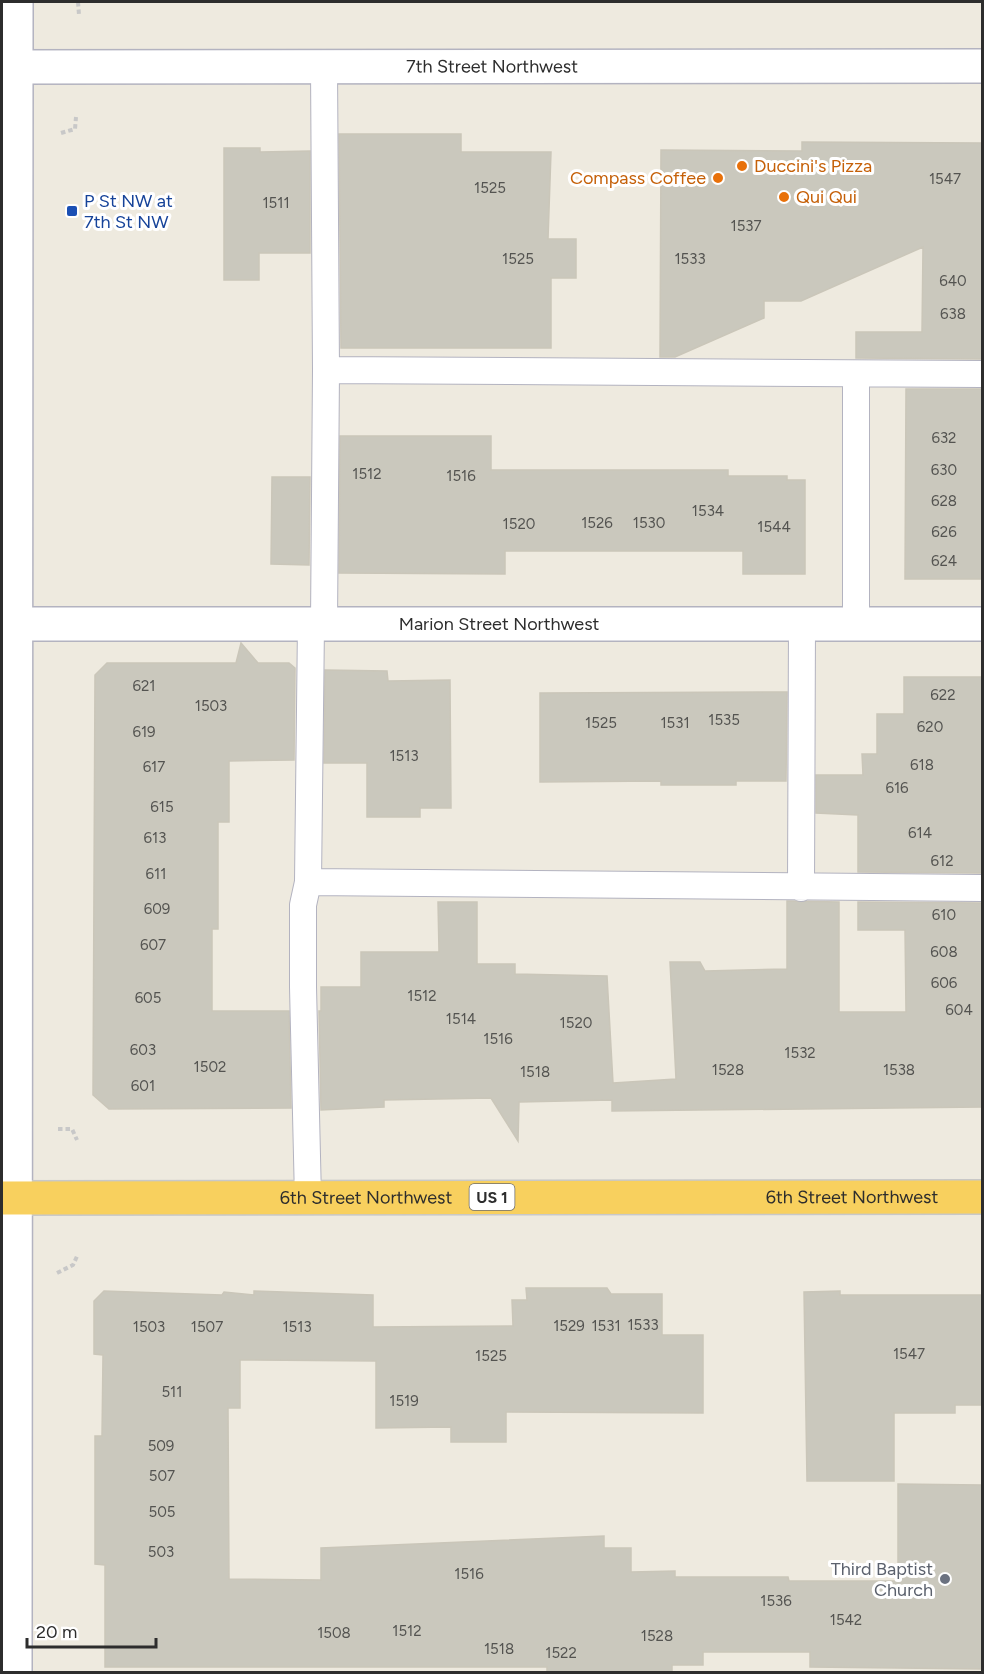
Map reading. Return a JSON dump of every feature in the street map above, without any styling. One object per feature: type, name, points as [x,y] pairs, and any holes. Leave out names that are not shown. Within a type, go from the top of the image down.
[{"type":"highway","name":"6th Street Northwest","points":[[8,1197],[982,1197]]},
{"type":"street","points":[[15,1672],[8,1506],[8,1197],[15,624],[8,497],[8,67],[16,2]]},
{"type":"street","name":"7th Street Northwest","points":[[8,67],[982,66]]},
{"type":"street","name":"Marion Street Northwest","points":[[15,624],[982,624]]},
{"type":"lane","points":[[308,1197],[303,905],[308,882],[326,369],[324,67]]},
{"type":"lane","points":[[326,369],[982,374]]},
{"type":"lane","points":[[856,374],[856,624]]},
{"type":"lane","points":[[801,888],[802,624]]},
{"type":"lane","points":[[308,882],[982,888]]},
{"type":"path","points":[[78,2],[79,15]]},
{"type":"path","points":[[61,133],[75,129],[76,117]]},
{"type":"path","points":[[58,1129],[72,1129],[76,1140]]},
{"type":"path","points":[[57,1273],[73,1265],[78,1254]]},
{"type":"building","points":[[339,134],[461,134],[461,152],[551,152],[548,239],[576,239],[576,278],[551,278],[551,348],[341,348]]},
{"type":"building","points":[[802,142],[982,143],[982,359],[856,358],[856,332],[922,332],[923,247],[801,301],[764,301],[764,318],[675,357],[660,357],[661,150],[802,151]]},
{"type":"building","points":[[224,148],[260,148],[260,152],[310,151],[310,253],[259,253],[259,280],[224,280]]},
{"type":"building","points":[[906,389],[982,389],[982,579],[905,579]]},
{"type":"building","points":[[340,436],[491,436],[491,470],[728,470],[728,476],[787,476],[787,480],[805,480],[805,574],[743,574],[743,551],[505,551],[505,574],[339,573]]},
{"type":"building","points":[[272,477],[310,477],[309,565],[271,564]]},
{"type":"building","points":[[241,643],[258,663],[289,663],[295,668],[294,760],[229,761],[229,822],[218,822],[218,929],[212,929],[212,1011],[289,1011],[291,1108],[109,1109],[93,1095],[95,675],[107,663],[236,663]]},
{"type":"building","points":[[325,670],[387,671],[388,681],[450,680],[451,808],[420,808],[420,817],[367,817],[367,763],[324,763]]},
{"type":"building","points":[[904,677],[982,677],[982,873],[858,872],[858,815],[816,813],[816,775],[863,775],[862,754],[877,754],[877,714],[904,714]]},
{"type":"building","points":[[787,692],[786,781],[736,781],[736,785],[661,785],[661,781],[540,782],[540,693]]},
{"type":"building","points":[[787,901],[839,902],[839,1012],[906,1012],[905,930],[858,930],[858,902],[982,903],[982,1107],[612,1111],[612,1100],[519,1102],[518,1141],[491,1098],[384,1100],[384,1107],[321,1110],[319,1011],[321,1011],[321,987],[361,987],[361,952],[439,952],[438,902],[477,902],[477,964],[515,964],[515,974],[607,976],[613,1083],[676,1079],[670,962],[700,962],[705,971],[787,969]]},
{"type":"building","points":[[526,1288],[607,1288],[611,1294],[662,1294],[662,1335],[703,1335],[703,1413],[506,1412],[506,1442],[451,1442],[451,1427],[376,1428],[376,1361],[240,1360],[240,1408],[228,1408],[229,1579],[321,1580],[321,1548],[604,1536],[604,1548],[631,1548],[631,1572],[675,1571],[675,1577],[788,1577],[789,1581],[898,1581],[898,1484],[982,1485],[982,1669],[810,1667],[810,1652],[703,1652],[703,1665],[672,1665],[672,1672],[547,1672],[547,1667],[105,1667],[105,1565],[95,1564],[95,1436],[102,1436],[103,1355],[94,1354],[94,1301],[104,1291],[222,1295],[224,1292],[254,1295],[254,1291],[373,1295],[373,1327],[513,1326],[512,1300],[527,1300]]},
{"type":"building","points":[[840,1291],[840,1295],[982,1295],[982,1405],[955,1405],[955,1413],[894,1413],[894,1481],[807,1481],[804,1292]]},
{"type":"place","name":"Duccini's Pizza","points":[[742,166]]},
{"type":"place","name":"Compass Coffee","points":[[718,178]]},
{"type":"place","name":"Qui Qui","points":[[784,197]]},
{"type":"place","name":"P St NW at 7th St NW","points":[[72,211]]},
{"type":"place","name":"Third Baptist Church","points":[[945,1579]]}]
